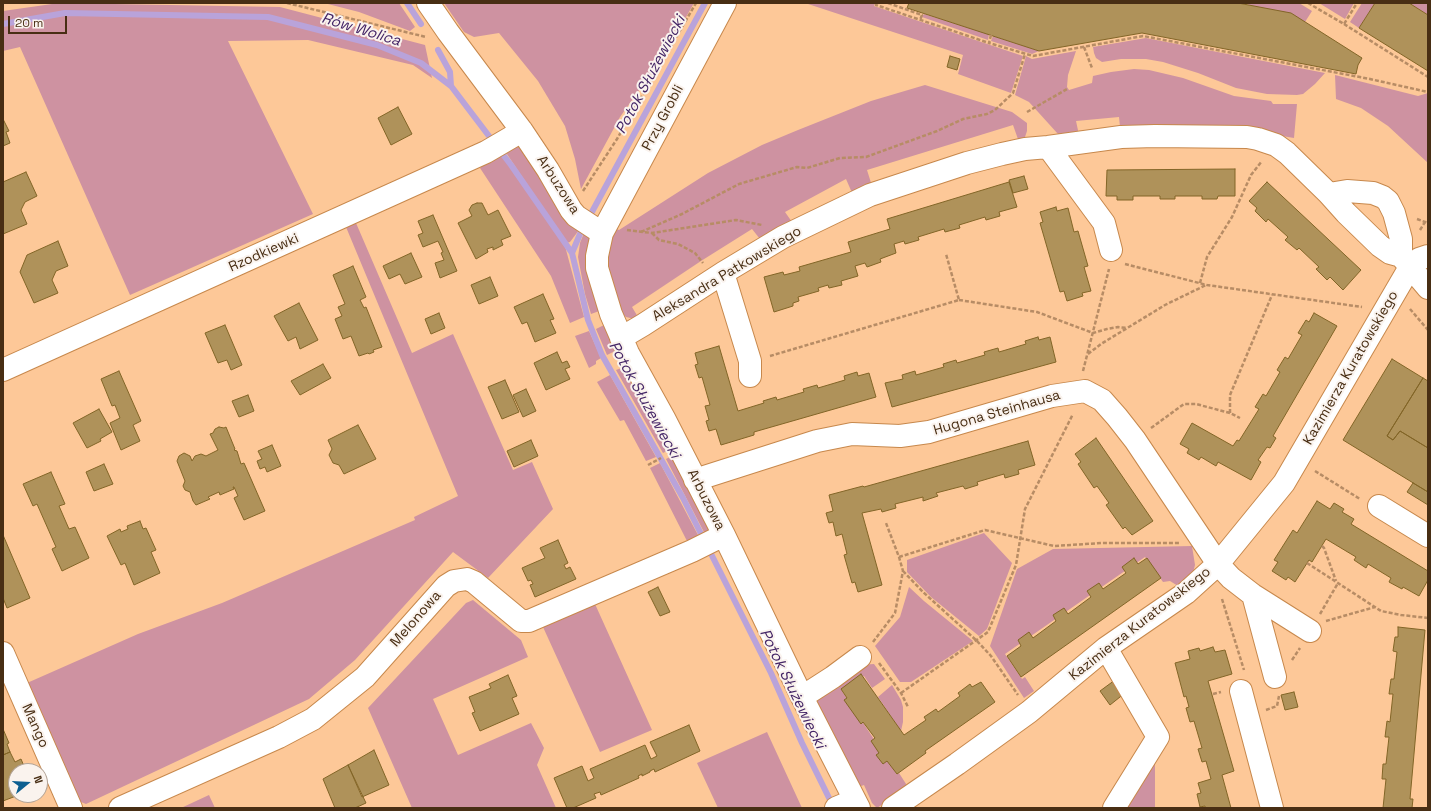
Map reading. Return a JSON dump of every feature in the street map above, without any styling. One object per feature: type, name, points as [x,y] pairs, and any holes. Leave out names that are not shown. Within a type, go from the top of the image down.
[{"type":"street","name":"Arbuzowa","points":[[428,3],[518,134],[548,170],[571,210],[576,216],[599,232],[597,268],[604,294],[621,338],[628,354],[664,418],[721,536],[802,697],[849,805]]},
{"type":"street","name":"Przy Grobli","points":[[599,232],[724,3]]},
{"type":"street","name":"Rzodkiewki","points":[[3,370],[486,152],[518,134]]},
{"type":"street","name":"Aleksandra Patkowskiego","points":[[621,338],[783,237],[870,195],[967,162],[1025,149],[1121,138],[1156,136],[1247,138],[1258,139],[1276,145],[1287,153],[1380,246],[1390,253],[1413,260]]},
{"type":"street","points":[[1048,147],[1104,223],[1111,255]]},
{"type":"street","points":[[1329,194],[1347,191],[1373,193],[1388,201],[1394,212],[1401,239],[1428,288]]},
{"type":"street","name":"Kazimierza Kuratowskiego","points":[[892,808],[957,764],[1029,712],[1106,648],[1186,593],[1214,568],[1284,483],[1413,260]]},
{"type":"street","points":[[723,273],[750,369]]},
{"type":"street","points":[[1082,391],[1102,400],[1134,440],[1214,568],[1231,578],[1253,595],[1312,628]]},
{"type":"street","name":"Hugona Steinhausa","points":[[695,480],[817,441],[852,434],[900,436],[929,432],[1052,396],[1082,391]]},
{"type":"street","points":[[1379,506],[1428,536]]},
{"type":"street","name":"Melonowa","points":[[120,808],[279,737],[313,719],[365,677],[446,586],[454,581],[467,579],[474,582],[521,621],[529,621],[692,551],[721,536]]},
{"type":"street","points":[[1253,595],[1279,676]]},
{"type":"street","points":[[1106,648],[1158,737],[1114,808]]},
{"type":"street","name":"Mango","points":[[3,653],[71,808]]},
{"type":"street","points":[[802,697],[833,677],[864,653]]},
{"type":"street","points":[[1243,684],[1247,718],[1272,808]]},
{"type":"path","points":[[286,3],[427,38],[448,32]]},
{"type":"path","points":[[576,216],[578,199],[617,139],[696,3]]},
{"type":"path","points":[[876,3],[876,5],[920,20],[1033,56],[1143,36],[1370,79],[1428,92]]},
{"type":"path","points":[[888,3],[922,15],[920,20]]},
{"type":"path","points":[[1308,3],[1428,77]]},
{"type":"path","points":[[1344,24],[1357,3]]},
{"type":"path","points":[[989,43],[991,35]]},
{"type":"path","points":[[1084,47],[1092,68]]},
{"type":"path","points":[[641,232],[682,214],[739,184],[797,167],[807,168],[840,158],[866,157],[937,131],[963,119],[987,114],[995,110],[1013,93],[1025,54]]},
{"type":"path","points":[[1027,112],[1067,89]]},
{"type":"path","points":[[1200,284],[1207,257],[1232,217],[1251,175],[1276,145]]},
{"type":"path","points":[[626,230],[652,233],[736,220],[756,223],[770,228],[783,237]]},
{"type":"path","points":[[652,233],[659,240],[678,244],[694,253],[701,261]]},
{"type":"path","points":[[946,254],[960,300]]},
{"type":"path","points":[[901,693],[988,632],[1016,565],[1025,509],[1082,391],[1087,355],[1111,255],[1200,284],[1366,308],[1381,316]]},
{"type":"path","points":[[1087,355],[1165,304],[1207,285]]},
{"type":"path","points":[[1230,413],[1230,395],[1272,294]]},
{"type":"path","points":[[750,369],[777,354],[960,300],[1037,312],[1093,333],[1118,327],[1127,328]]},
{"type":"path","points":[[1134,440],[1184,404],[1196,404],[1230,413],[1240,418]]},
{"type":"path","points":[[1298,460],[1376,510],[1379,506]]},
{"type":"path","points":[[648,465],[652,463]]},
{"type":"path","points":[[886,523],[903,571],[895,613],[864,653],[901,693],[908,707]]},
{"type":"path","points":[[899,557],[984,530],[1054,546],[1102,543],[1185,543]]},
{"type":"path","points":[[1247,718],[1277,706],[1279,676],[1312,628],[1337,582],[1322,546]]},
{"type":"path","points":[[1307,563],[1381,611],[1428,618]]},
{"type":"path","points":[[1214,568],[1243,684]]},
{"type":"path","points":[[903,571],[923,592],[977,641],[991,656],[1029,712]]},
{"type":"path","points":[[1312,628],[1375,607]]},
{"type":"shaded area","points":[[59,3],[280,7],[425,45],[432,78],[413,65],[308,40],[228,41],[313,214],[130,295],[20,47],[3,51],[3,11]]},
{"type":"shaded area","points":[[324,3],[399,3],[415,27],[410,31],[359,12]]},
{"type":"shaded area","points":[[444,3],[694,3],[645,89],[642,86],[620,117],[581,189],[575,159],[565,126],[538,81],[499,33],[474,37],[464,32]]},
{"type":"shaded area","points":[[805,3],[875,3],[874,6],[1023,56],[1011,93],[958,74],[963,55]]},
{"type":"shaded area","points":[[1249,3],[1299,3],[1312,11],[1305,22],[1248,5]]},
{"type":"shaded area","points":[[1319,3],[1354,3],[1345,19]]},
{"type":"shaded area","points":[[1362,3],[1375,3],[1359,28],[1350,22]]},
{"type":"shaded area","points":[[1409,3],[1428,3],[1428,15]]},
{"type":"shaded area","points":[[924,14],[989,34],[988,40],[922,17]]},
{"type":"shaded area","points":[[993,36],[1039,51],[1032,54],[991,41]]},
{"type":"shaded area","points":[[1146,38],[1325,73],[1303,94],[1267,94],[1236,88],[1198,73],[1163,62],[1146,59],[1121,59],[1102,62],[1096,58],[1094,53],[1093,47]]},
{"type":"shaded area","points":[[1076,51],[1068,75],[1067,87],[1069,90],[1092,83],[1093,76],[1134,69],[1149,70],[1183,78],[1234,96],[1271,101],[1273,104],[1297,104],[1294,138],[1246,130],[1120,127],[1119,117],[1076,121],[1079,135],[1058,134],[1029,102],[1015,95],[1026,56],[1032,59]]},
{"type":"shaded area","points":[[1335,75],[1418,96],[1428,93],[1428,163],[1388,126],[1361,108],[1336,99]]},
{"type":"shaded area","points":[[925,85],[1012,112],[1027,123],[1027,131],[1024,140],[1019,142],[1013,125],[867,170],[872,186],[853,195],[846,179],[785,212],[792,222],[760,239],[752,229],[701,261],[632,307],[638,317],[635,319],[626,317],[620,311],[612,288],[606,259],[614,228],[619,230],[708,173],[762,145],[871,101]]},
{"type":"shaded area","points":[[519,146],[579,230],[570,242],[566,243],[505,151]]},
{"type":"shaded area","points":[[501,154],[565,246],[584,317],[570,323],[551,276],[480,168],[485,163]]},
{"type":"shaded area","points":[[356,223],[412,353],[453,334],[513,470],[532,462],[553,509],[488,578],[453,552],[355,660],[309,699],[86,804],[76,800],[27,683],[138,634],[222,603],[415,520],[414,517],[458,496],[346,227]]},
{"type":"shaded area","points":[[584,233],[591,236],[602,310],[591,314],[585,294],[578,257],[580,243]]},
{"type":"shaded area","points":[[608,323],[616,353],[615,351],[607,355],[596,329]]},
{"type":"shaded area","points":[[589,331],[601,358],[596,361],[596,364],[589,368],[575,336]]},
{"type":"shaded area","points":[[627,366],[671,449],[663,453],[616,370]]},
{"type":"shaded area","points":[[610,375],[656,457],[646,461],[624,420],[620,421],[597,382]]},
{"type":"shaded area","points":[[674,455],[713,530],[705,534],[666,459]]},
{"type":"shaded area","points":[[660,463],[699,537],[688,543],[650,468]]},
{"type":"shaded area","points":[[984,533],[1012,563],[987,629],[979,636],[931,597],[907,572],[907,560]]},
{"type":"shaded area","points":[[1192,546],[1195,565],[1193,573],[1178,586],[1170,581],[1163,582],[1145,557],[1005,654],[1022,679],[1025,677],[1034,691],[1024,698],[990,646],[1017,569],[1053,549]]},
{"type":"shaded area","points":[[909,587],[973,641],[911,682],[900,682],[875,646],[900,617]]},
{"type":"shaded area","points":[[473,600],[521,640],[528,657],[433,699],[458,755],[531,723],[544,748],[537,765],[556,808],[412,808],[368,708],[466,603]]},
{"type":"shaded area","points":[[595,604],[652,730],[600,752],[543,627]]},
{"type":"shaded area","points":[[874,664],[885,679],[872,688],[864,676],[842,691],[897,774],[899,773],[908,787],[877,808],[872,803],[864,785],[858,787],[813,700],[859,665]]},
{"type":"shaded area","points":[[892,685],[901,700],[903,707],[903,722],[901,731],[878,697]]},
{"type":"shaded area","points":[[767,732],[802,808],[718,808],[697,763]]},
{"type":"shaded area","points":[[1155,754],[1155,808],[1122,808]]},
{"type":"shaded area","points":[[209,795],[215,808],[181,808]]},
{"type":"building","points":[[909,3],[1238,3],[1291,13],[1362,58],[1358,65],[1356,74],[1142,33],[1039,51],[907,8]]},
{"type":"building","points":[[1375,3],[1409,3],[1428,15],[1428,71],[1359,28]]},
{"type":"building","points":[[950,56],[960,59],[957,70],[947,67]]},
{"type":"building","points":[[398,107],[412,134],[391,145],[378,118]]},
{"type":"building","points":[[3,119],[9,131],[6,132],[10,143],[3,146]]},
{"type":"building","points":[[1235,169],[1235,196],[1218,196],[1217,199],[1202,199],[1202,196],[1175,196],[1175,199],[1160,199],[1160,196],[1133,196],[1133,200],[1117,200],[1117,196],[1106,196],[1107,170]]},
{"type":"building","points":[[26,172],[37,196],[25,202],[21,210],[27,224],[3,234],[3,182]]},
{"type":"building","points":[[1024,176],[1028,189],[1013,193],[1009,180]]},
{"type":"building","points":[[1009,182],[1017,207],[999,212],[1000,216],[986,220],[985,217],[959,225],[960,228],[945,232],[944,229],[918,237],[919,240],[905,244],[904,241],[894,244],[896,253],[880,259],[881,262],[867,267],[865,263],[855,266],[858,276],[841,281],[842,285],[829,288],[828,285],[818,288],[819,291],[798,297],[799,301],[793,303],[793,306],[774,312],[764,277],[783,272],[784,275],[800,271],[799,267],[851,252],[848,242],[890,229],[887,219]]},
{"type":"building","points":[[1267,182],[1361,270],[1343,290],[1330,277],[1327,280],[1316,269],[1319,267],[1299,248],[1297,250],[1285,240],[1288,237],[1268,219],[1266,222],[1255,211],[1257,208],[1249,201]]},
{"type":"building","points":[[482,203],[488,215],[498,210],[511,236],[501,240],[503,245],[493,250],[493,247],[487,249],[488,252],[476,259],[458,223],[472,216],[469,210],[472,205]]},
{"type":"building","points":[[1056,207],[1057,211],[1068,208],[1074,232],[1078,231],[1088,266],[1084,267],[1091,291],[1082,293],[1083,296],[1067,301],[1064,291],[1060,292],[1040,223],[1043,222],[1040,212]]},
{"type":"building","points":[[433,215],[457,271],[440,278],[435,263],[444,260],[441,253],[443,252],[438,241],[423,247],[418,235],[423,233],[418,221]]},
{"type":"building","points":[[58,241],[68,266],[56,271],[52,280],[58,293],[34,303],[20,272],[27,255]]},
{"type":"building","points":[[411,253],[422,277],[405,284],[400,274],[389,279],[383,266]]},
{"type":"building","points":[[353,266],[366,297],[360,300],[364,308],[366,307],[382,347],[373,350],[374,352],[369,354],[359,356],[351,336],[343,339],[335,319],[342,316],[338,307],[345,304],[333,275]]},
{"type":"building","points":[[490,277],[498,296],[479,304],[471,285]]},
{"type":"building","points":[[543,294],[554,319],[550,320],[556,333],[535,342],[527,322],[522,324],[514,307]]},
{"type":"building","points":[[299,303],[318,340],[300,349],[296,337],[288,341],[274,316]]},
{"type":"building","points":[[439,313],[445,328],[431,334],[425,319]]},
{"type":"building","points":[[1314,313],[1337,326],[1273,436],[1276,438],[1270,448],[1267,447],[1258,460],[1261,462],[1251,480],[1218,462],[1216,466],[1201,457],[1199,460],[1187,453],[1189,449],[1180,444],[1192,423],[1233,446],[1237,440],[1239,441],[1259,409],[1255,407],[1263,394],[1266,396],[1280,372],[1277,370],[1285,357],[1288,359],[1302,335],[1298,333],[1306,320],[1309,322]]},
{"type":"building","points":[[225,325],[242,365],[231,370],[227,360],[218,363],[205,333]]},
{"type":"building","points":[[1038,337],[1039,340],[1050,337],[1056,362],[892,407],[885,383],[903,379],[902,375],[915,371],[916,375],[944,367],[943,364],[956,360],[957,363],[985,355],[984,352],[998,348],[999,352],[1026,344],[1025,341]]},
{"type":"building","points":[[719,346],[738,411],[764,403],[763,401],[776,397],[777,400],[804,392],[803,389],[817,385],[818,388],[845,380],[844,376],[857,372],[858,376],[869,373],[876,397],[754,432],[754,435],[721,445],[716,429],[709,431],[706,421],[709,420],[705,406],[710,405],[702,377],[699,378],[695,365],[698,364],[695,353]]},
{"type":"building","points":[[557,352],[562,363],[567,361],[570,367],[565,369],[570,379],[546,390],[534,363]]},
{"type":"building","points":[[1392,359],[1423,378],[1387,436],[1393,440],[1400,431],[1428,448],[1428,492],[1343,440]]},
{"type":"building","points":[[323,364],[331,378],[300,395],[291,381]]},
{"type":"building","points":[[119,371],[141,421],[133,425],[140,441],[121,450],[110,423],[120,418],[115,405],[112,406],[101,379]]},
{"type":"building","points":[[1423,378],[1428,381],[1428,448],[1400,431],[1393,440],[1387,436]]},
{"type":"building","points":[[505,380],[519,412],[502,419],[488,387]]},
{"type":"building","points":[[526,389],[536,411],[523,417],[513,395]]},
{"type":"building","points":[[248,395],[254,411],[239,417],[232,401]]},
{"type":"building","points":[[99,409],[112,432],[100,439],[101,441],[87,448],[73,423]]},
{"type":"building","points":[[358,425],[376,459],[344,474],[339,465],[333,463],[329,455],[332,449],[328,440]]},
{"type":"building","points":[[219,427],[226,427],[235,449],[234,450],[237,451],[241,464],[244,463],[265,511],[244,520],[234,498],[238,496],[234,487],[234,489],[220,495],[219,492],[208,497],[210,499],[196,505],[190,492],[185,490],[183,486],[185,481],[177,461],[179,456],[184,453],[190,456],[192,461],[195,456],[201,454],[206,456],[218,450],[210,434]]},
{"type":"building","points":[[1096,438],[1153,521],[1132,535],[1125,527],[1123,529],[1106,505],[1109,503],[1097,486],[1094,488],[1078,464],[1081,462],[1075,454]]},
{"type":"building","points":[[531,440],[538,456],[514,467],[507,451]]},
{"type":"building","points":[[1028,441],[1035,465],[1018,470],[1019,474],[1005,478],[1004,474],[977,482],[978,485],[965,489],[963,486],[936,493],[938,496],[923,501],[923,497],[895,504],[896,508],[882,512],[881,509],[862,513],[882,585],[858,592],[855,582],[852,583],[844,555],[847,554],[842,534],[836,536],[833,522],[829,523],[826,513],[833,511],[829,495],[864,487]]},
{"type":"building","points":[[272,445],[281,466],[267,472],[265,467],[260,469],[257,461],[262,459],[258,451]]},
{"type":"building","points":[[104,464],[113,484],[94,491],[86,472]]},
{"type":"building","points":[[51,472],[65,504],[59,506],[69,529],[75,527],[89,558],[62,571],[52,549],[56,547],[37,504],[33,506],[23,484]]},
{"type":"building","points":[[1413,483],[1428,492],[1428,505],[1407,492]]},
{"type":"building","points":[[1317,501],[1330,509],[1334,503],[1344,509],[1342,512],[1354,519],[1351,524],[1428,571],[1428,580],[1419,596],[1403,587],[1402,589],[1389,582],[1391,578],[1368,564],[1366,568],[1354,560],[1356,557],[1326,539],[1312,562],[1309,560],[1295,582],[1288,577],[1286,580],[1272,571],[1278,562],[1274,560],[1293,530],[1297,533]]},
{"type":"building","points":[[140,521],[143,529],[146,528],[156,550],[151,552],[160,573],[134,585],[125,563],[121,565],[107,536],[120,529],[121,532],[128,529],[127,526]]},
{"type":"building","points":[[3,535],[30,598],[7,608],[3,598]]},
{"type":"building","points":[[558,540],[568,563],[564,565],[566,569],[570,567],[576,579],[535,597],[530,585],[533,584],[531,580],[528,581],[522,568],[545,558],[540,548]]},
{"type":"building","points":[[1134,558],[1138,564],[1147,558],[1161,578],[1021,677],[1007,656],[1021,646],[1018,640],[1029,632],[1033,638],[1056,621],[1053,615],[1064,608],[1068,614],[1091,597],[1087,591],[1099,583],[1103,589],[1126,573],[1122,567]]},
{"type":"building","points":[[658,587],[670,612],[660,616],[648,592]]},
{"type":"building","points":[[1398,627],[1425,630],[1410,799],[1413,799],[1412,808],[1383,808],[1386,779],[1382,779],[1383,764],[1386,764],[1389,737],[1385,737],[1387,721],[1390,722],[1393,694],[1389,694],[1391,679],[1394,679],[1397,652],[1393,651],[1395,637],[1398,637]]},
{"type":"building","points":[[1213,647],[1215,652],[1225,650],[1232,674],[1208,681],[1234,771],[1222,775],[1231,808],[1200,807],[1197,794],[1201,793],[1198,783],[1211,779],[1206,761],[1202,762],[1198,749],[1202,748],[1194,721],[1190,722],[1186,708],[1189,707],[1186,696],[1184,697],[1175,663],[1190,659],[1188,651],[1199,648],[1200,651]]},
{"type":"building","points":[[861,674],[904,735],[926,720],[924,717],[936,709],[938,712],[960,696],[958,693],[970,684],[972,687],[981,682],[995,702],[925,751],[926,753],[897,774],[887,761],[883,764],[876,755],[879,753],[871,741],[875,738],[863,722],[861,724],[844,700],[847,698],[841,689]]},
{"type":"building","points":[[508,675],[517,696],[512,698],[519,714],[480,731],[472,713],[475,712],[469,697],[491,688],[489,684]]},
{"type":"building","points":[[1115,680],[1125,693],[1110,705],[1100,691]]},
{"type":"building","points":[[1294,692],[1298,707],[1285,710],[1281,695]]},
{"type":"building","points":[[689,725],[700,751],[655,772],[654,769],[642,776],[642,774],[638,776],[639,778],[601,795],[600,792],[594,794],[596,798],[573,808],[567,808],[554,778],[582,766],[588,781],[594,778],[590,769],[645,745],[651,759],[657,756],[650,742]]},
{"type":"building","points":[[3,729],[9,743],[7,744],[10,752],[3,755]]},
{"type":"building","points":[[374,750],[389,785],[362,797],[348,765]]},
{"type":"building","points":[[10,752],[15,762],[21,759],[23,763],[8,763],[8,799],[3,801],[3,755]]},
{"type":"building","points":[[348,765],[366,803],[355,808],[335,808],[323,779]]},
{"type":"waterway","points":[[407,3],[421,24]]},
{"type":"waterway","name":"Potok Służewiecki","points":[[705,3],[580,234],[572,253],[588,320],[602,355],[683,498],[771,673],[802,743],[833,806]]},
{"type":"waterway","name":"Rów Wolica","points":[[3,24],[65,13],[268,17],[377,45],[421,63],[451,86],[511,165],[572,253]]},
{"type":"waterway","points":[[438,50],[450,72],[451,86]]}]
